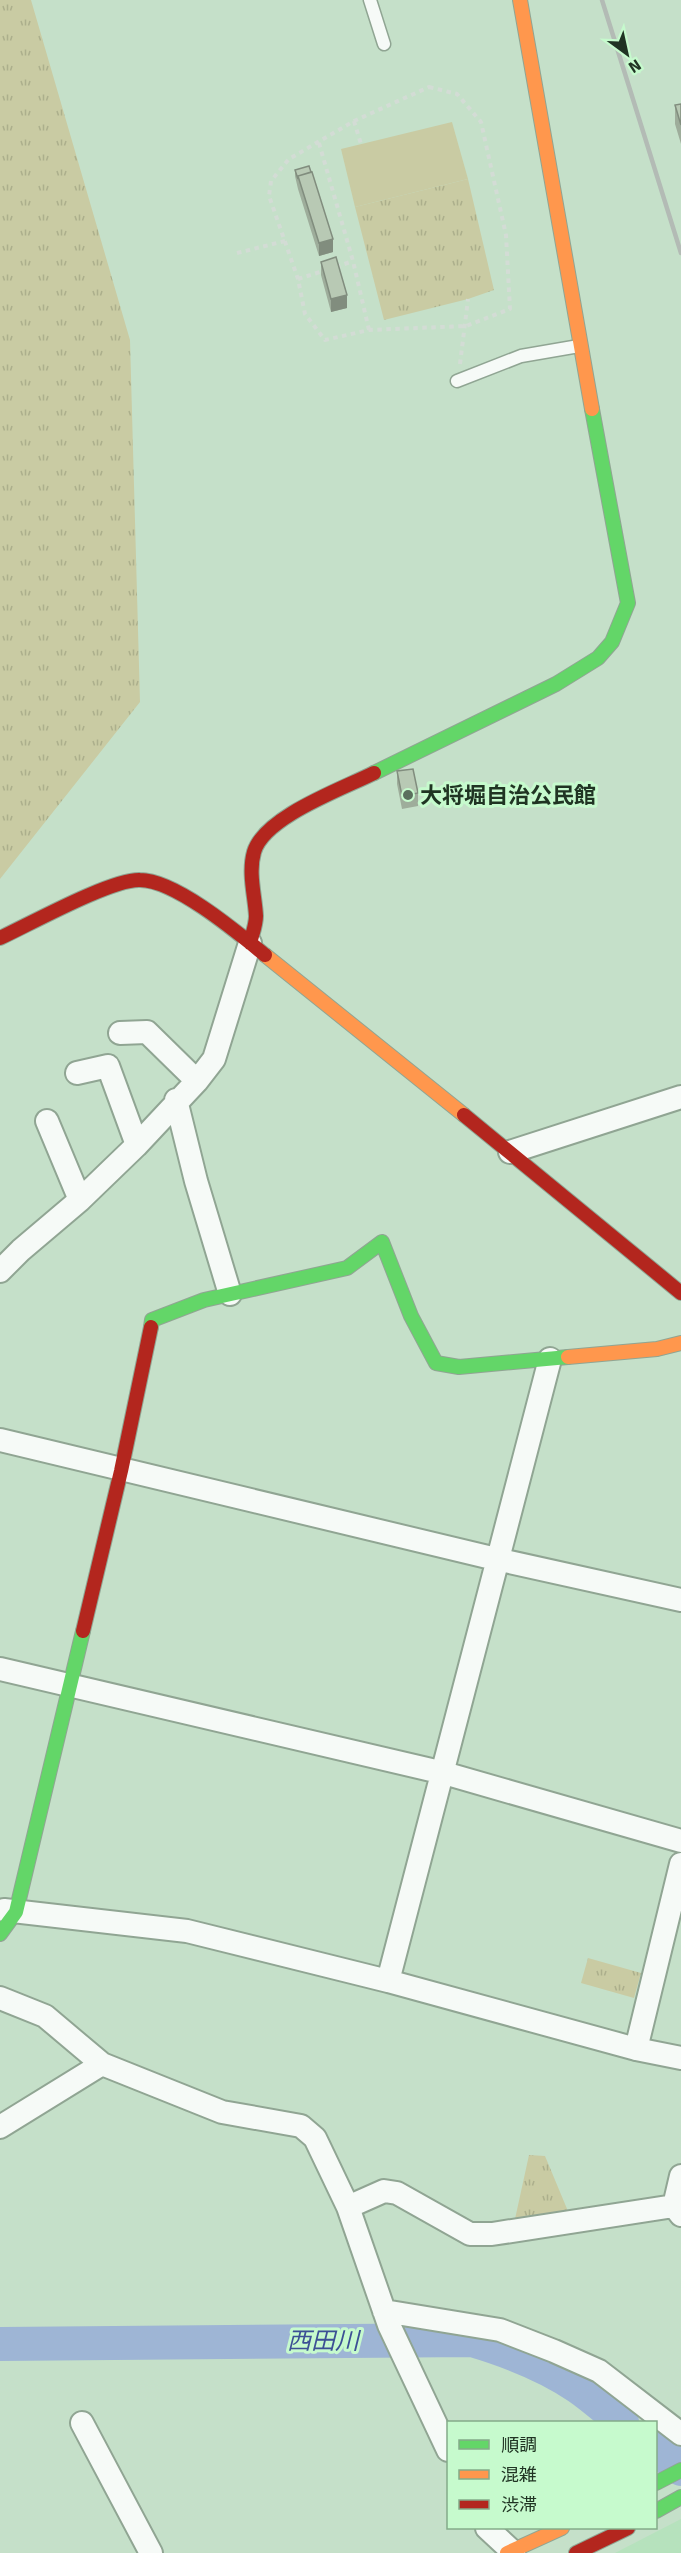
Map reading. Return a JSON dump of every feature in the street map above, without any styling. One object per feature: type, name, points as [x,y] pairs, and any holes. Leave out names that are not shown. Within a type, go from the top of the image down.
[{"type":"street","points":[[0,1272],[11,1253],[80,1200],[137,1145],[176,1100],[197,1081],[214,1059],[256,919],[252,876],[254,852],[267,832],[280,819],[556,684],[598,658],[612,642],[628,603],[520,0]]},
{"type":"street","points":[[0,938],[118,884],[135,879],[151,881],[200,907],[250,943],[681,1293]]},
{"type":"street","points":[[120,1034],[147,1032],[197,1081]]},
{"type":"street","points":[[77,1073],[108,1066],[137,1145]]},
{"type":"street","points":[[510,1152],[681,1097]]},
{"type":"street","points":[[176,1100],[196,1181],[230,1294]]},
{"type":"street","points":[[47,1121],[80,1200]]},
{"type":"street","points":[[0,1934],[70,1684],[121,1471],[152,1320],[204,1300],[347,1268],[382,1242],[411,1316],[436,1363],[459,1367],[657,1349],[681,1343]]},
{"type":"street","points":[[388,1981],[444,1773],[496,1559],[550,1359]]},
{"type":"street","points":[[0,1440],[121,1471],[681,1600]]},
{"type":"street","points":[[0,1669],[444,1773],[681,1841]]},
{"type":"street","points":[[636,2049],[681,1864]]},
{"type":"street","points":[[8,1910],[187,1931],[388,1981],[636,2049],[681,2058]]},
{"type":"street","points":[[0,1998],[45,2016],[84,2052],[102,2064],[222,2112],[301,2126],[315,2138],[348,2207],[387,2318],[420,2394],[447,2448]]},
{"type":"street","points":[[0,2127],[102,2064]]},
{"type":"street","points":[[348,2207],[384,2191],[397,2193],[470,2234],[481,2234],[678,2210],[681,2176]]},
{"type":"street","points":[[387,2318],[500,2330],[599,2371],[677,2427]]},
{"type":"street","points":[[82,2423],[151,2553]]},
{"type":"street","points":[[657,2482],[681,2470]]},
{"type":"street","points":[[657,2510],[681,2497]]},
{"type":"street","points":[[488,2529],[511,2552],[560,2529]]},
{"type":"street","points":[[576,2553],[626,2529]]},
{"type":"lane","points":[[370,0],[384,44]]},
{"type":"lane","points":[[457,381],[521,356],[580,345]]},
{"type":"path","points":[[429,87],[457,94],[481,122],[506,235],[510,309],[466,326],[369,330],[325,340],[305,314],[298,279],[268,196],[271,181],[290,159],[354,121],[429,87]]},
{"type":"path","points":[[354,121],[361,144]]},
{"type":"path","points":[[319,142],[353,261],[369,330]]},
{"type":"path","points":[[237,253],[285,241]]},
{"type":"path","points":[[298,279],[353,261]]},
{"type":"path","points":[[457,381],[468,299]]},
{"type":"shaded area","points":[[681,2519],[681,2553],[615,2553]]},
{"type":"green space","points":[[0,0],[31,0],[130,340],[140,702],[0,879]]},
{"type":"green space","points":[[452,122],[468,179],[355,207],[341,149]]},
{"type":"green space","points":[[468,179],[494,290],[468,299],[384,320],[355,207]]},
{"type":"green space","points":[[588,1958],[641,1973],[634,1998],[581,1983]]},
{"type":"green space","points":[[529,2155],[545,2156],[570,2216],[521,2223],[515,2219]]},
{"type":"building","points":[[681,104],[681,125],[675,105]]},
{"type":"building","points":[[309,166],[311,172],[298,176],[298,179],[295,170]]},
{"type":"building","points":[[312,172],[333,239],[319,243],[298,176]]},
{"type":"building","points":[[336,257],[347,295],[331,299],[321,262]]},
{"type":"building","points":[[413,769],[418,793],[402,796],[397,771]]},
{"type":"waterway","name":"西田川","points":[[0,2344],[472,2340],[540,2365],[566,2379],[621,2421]]},
{"type":"waterway","name":"西田川","points":[[657,2450],[681,2469]]},
{"type":"railway","points":[[602,0],[681,253]]},
{"type":"traffic: fast","points":[[374,773],[556,684],[598,658],[612,642],[628,603],[592,409]]},
{"type":"traffic: fast","points":[[151,1327],[152,1320],[204,1300],[347,1268],[382,1242],[411,1316],[436,1363],[459,1367],[568,1357]]},
{"type":"traffic: fast","points":[[0,1934],[16,1912],[83,1631]]},
{"type":"traffic: fast","points":[[657,2482],[681,2470]]},
{"type":"traffic: fast","points":[[657,2510],[681,2497]]},
{"type":"traffic: slow","points":[[520,0],[592,409]]},
{"type":"traffic: slow","points":[[265,955],[464,1115]]},
{"type":"traffic: slow","points":[[568,1357],[657,1349],[681,1343]]},
{"type":"traffic: slow","points":[[507,2553],[560,2529]]},
{"type":"traffic: jam","points":[[250,943],[256,916],[252,860],[261,839],[272,827],[306,805],[374,773]]},
{"type":"traffic: jam","points":[[0,938],[91,894],[140,880],[154,882],[188,898],[265,955]]},
{"type":"traffic: jam","points":[[464,1115],[681,1293]]},
{"type":"traffic: jam","points":[[83,1631],[121,1471],[151,1327]]},
{"type":"traffic: jam","points":[[576,2553],[626,2529]]},
{"type":"place","name":"大将堀自治公民館","points":[[408,795]]}]
